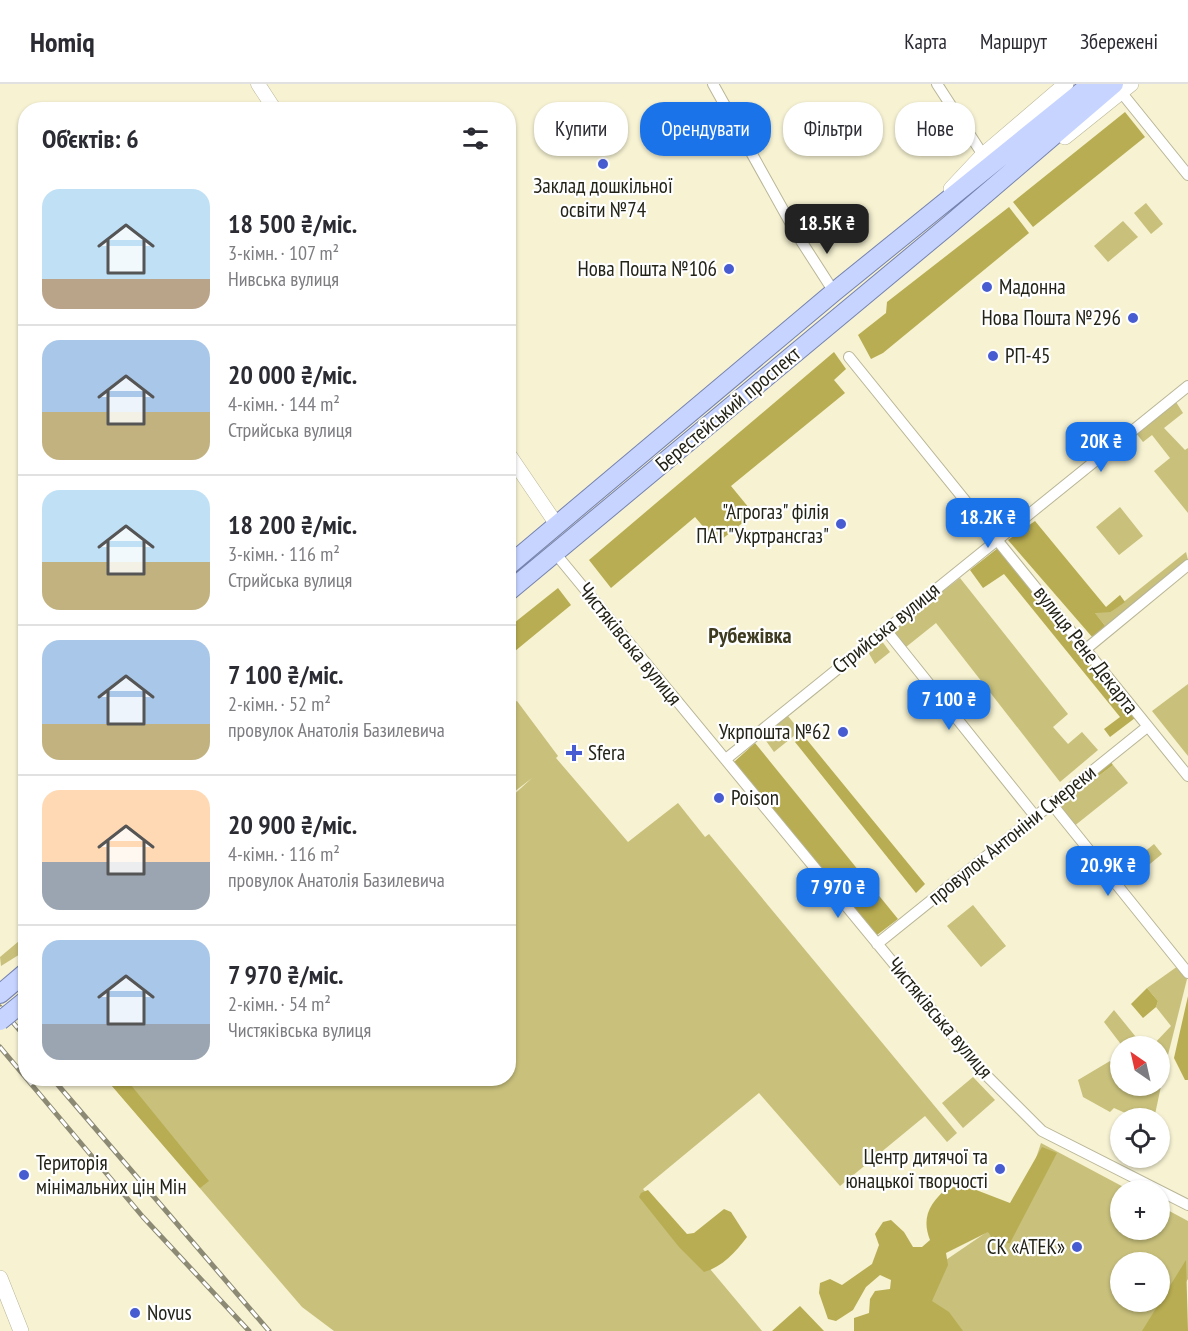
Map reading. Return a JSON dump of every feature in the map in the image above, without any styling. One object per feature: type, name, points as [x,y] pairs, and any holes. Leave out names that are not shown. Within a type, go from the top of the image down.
[{"type":"main road","name":"Берестейський проспект","points":[[948,226],[997,162],[1066,84]]},
{"type":"main road","name":"Берестейський проспект","points":[[516,559],[834,292],[1091,84]]},
{"type":"main road","name":"Берестейський проспект","points":[[997,162],[1122,87]]},
{"type":"main road","name":"Берестейський проспект","points":[[516,585],[948,226],[1000,189],[1122,87]]},
{"type":"main road","points":[[0,994],[18,978]]},
{"type":"main road","points":[[0,1021],[18,1006]]},
{"type":"main road","points":[[0,1278],[21,1331]]},
{"type":"street","points":[[258,84],[270,102]]},
{"type":"street","points":[[713,84],[796,233],[834,292]]},
{"type":"street","points":[[937,84],[997,162]]},
{"type":"street","points":[[1122,87],[1188,175]]},
{"type":"street","name":"вулиця Рене Декарта","points":[[849,357],[1188,776]]},
{"type":"street","name":"Стрийська вулиця","points":[[726,759],[1188,386]]},
{"type":"street","points":[[516,465],[557,525]]},
{"type":"street","name":"Чистяківська вулиця","points":[[555,553],[984,1072],[1042,1131],[1188,1205]]},
{"type":"street","points":[[1086,649],[1188,565]]},
{"type":"street","points":[[885,629],[1035,816]]},
{"type":"street","name":"провулок Антоніни Смереки","points":[[877,944],[1147,727]]},
{"type":"street","points":[[1051,804],[1188,973]]},
{"type":"shaded area","points":[[1125,112],[1145,137],[1033,227],[1013,202]]},
{"type":"shaded area","points":[[1146,203],[1163,224],[1151,234],[1134,213]]},
{"type":"shaded area","points":[[1009,207],[1029,233],[883,353],[871,359],[858,335],[886,313],[887,302]]},
{"type":"shaded area","points":[[1123,221],[1138,237],[1108,262],[1094,246]]},
{"type":"shaded area","points":[[834,352],[846,369],[834,380],[845,393],[731,486],[754,514],[717,543],[695,517],[611,588],[589,560]]},
{"type":"shaded area","points":[[1176,402],[1183,413],[1164,428],[1185,450],[1188,448],[1188,513],[1154,471],[1170,458],[1152,435],[1143,442],[1136,433]]},
{"type":"shaded area","points":[[1120,507],[1143,536],[1119,555],[1096,527]]},
{"type":"shaded area","points":[[1035,521],[1106,607],[1120,595],[1125,602],[1111,612],[1095,613],[1106,627],[1093,638],[1008,540]]},
{"type":"shaded area","points":[[998,548],[1135,718],[1110,737],[1104,729],[1120,717],[1004,574],[983,588],[970,570]]},
{"type":"shaded area","points":[[1186,552],[1188,560],[1106,627],[1094,612],[1111,612]]},
{"type":"shaded area","points":[[960,578],[1068,714],[1053,727],[1068,744],[1082,732],[1098,750],[1060,782],[936,623],[906,647],[894,633],[895,628]]},
{"type":"shaded area","points":[[558,588],[571,605],[516,650],[516,621]]},
{"type":"shaded area","points":[[881,640],[890,652],[875,664],[867,650]]},
{"type":"shaded area","points":[[1188,684],[1188,756],[1152,711]]},
{"type":"shaded area","points":[[517,701],[558,756],[556,758],[628,842],[678,803],[705,837],[709,834],[957,1133],[947,1142],[925,1116],[840,1186],[759,1093],[643,1189],[762,1331],[334,1331],[302,1307],[112,1086],[516,1086],[516,793],[532,778],[516,790]]},
{"type":"shaded area","points":[[783,716],[788,716],[800,731],[774,752],[764,738],[764,733]]},
{"type":"shaded area","points":[[803,735],[925,884],[916,893],[795,742]]},
{"type":"shaded area","points":[[755,743],[898,919],[877,935],[734,762]]},
{"type":"shaded area","points":[[1110,761],[1113,765],[1058,807],[1055,805]]},
{"type":"shaded area","points":[[1113,765],[1128,783],[1073,827],[1058,807]]},
{"type":"shaded area","points":[[1154,844],[1162,854],[1145,868],[1137,858]]},
{"type":"shaded area","points":[[973,905],[1006,946],[981,967],[947,926]]},
{"type":"shaded area","points":[[18,942],[18,955],[1,966],[0,957]]},
{"type":"shaded area","points":[[1178,966],[1187,979],[1170,1047],[1170,1036],[1162,1036],[1171,1026],[1156,1007],[1158,1001],[1147,988]]},
{"type":"shaded area","points":[[1147,988],[1158,1001],[1156,1007],[1143,1018],[1131,1004]]},
{"type":"shaded area","points":[[1188,996],[1188,1080],[1185,1080],[1174,1058]]},
{"type":"shaded area","points":[[1114,1010],[1135,1036],[1115,1036],[1104,1022]]},
{"type":"shaded area","points":[[1110,1061],[1110,1096],[1159,1096],[1156,1108],[1110,1108],[1110,1112],[1083,1097],[1078,1080]]},
{"type":"shaded area","points":[[973,1077],[995,1100],[963,1128],[942,1103]]},
{"type":"shaded area","points":[[112,1086],[132,1086],[209,1181],[200,1188]]},
{"type":"shaded area","name":"СК «АТЕК»","points":[[1041,1143],[1110,1180],[1110,1240],[1170,1240],[1170,1211],[1188,1221],[1188,1279],[1170,1307],[1170,1252],[1110,1252],[1110,1312],[1167,1312],[1155,1331],[912,1331],[921,1277],[1019,1210]]},
{"type":"shaded area","points":[[1042,1147],[1057,1153],[1010,1243],[996,1244],[988,1232],[946,1253],[948,1265],[932,1301],[949,1312],[963,1331],[854,1331],[854,1318],[869,1313],[870,1299],[875,1291],[890,1289],[891,1280],[880,1275],[866,1287],[853,1310],[836,1321],[828,1319],[819,1293],[820,1283],[830,1279],[842,1285],[872,1264],[879,1245],[875,1234],[883,1222],[891,1220],[904,1232],[913,1247],[922,1247],[930,1240],[926,1224],[929,1211],[936,1199],[948,1187],[971,1188],[1010,1203]]},
{"type":"shaded area","points":[[648,1190],[687,1234],[694,1233],[724,1209],[731,1212],[747,1237],[717,1267],[704,1272],[679,1247],[639,1197],[641,1193]]},
{"type":"shaded area","points":[[1186,1260],[1188,1331],[1142,1331],[1154,1312],[1170,1312],[1170,1286]]},
{"type":"shaded area","points":[[800,1306],[824,1331],[772,1331]]},
{"type":"railway","points":[[0,1007],[18,1028]]},
{"type":"railway","points":[[0,1047],[18,1068]]},
{"type":"railway","points":[[33,1086],[143,1217],[249,1331]]},
{"type":"railway","points":[[59,1086],[269,1331]]},
{"type":"place","name":"Заклад дошкільної освіти №74","points":[[603,164]]},
{"type":"place","name":"Нова Пошта №106","points":[[729,269]]},
{"type":"place","name":"Мадонна","points":[[987,287]]},
{"type":"place","name":"Нова Пошта №296","points":[[1133,318]]},
{"type":"place","name":"РП-45","points":[[993,356]]},
{"type":"place","name":"\"Агрогаз\" філія ПАТ \"Укртрансгаз\"","points":[[841,524]]},
{"type":"place","name":"Укрпошта №62","points":[[843,732]]},
{"type":"place","name":"Sfera","points":[[574,753]]},
{"type":"place","name":"Poison","points":[[719,798]]},
{"type":"place","name":"Центр дитячої та юнацької творчості","points":[[1000,1169]]},
{"type":"place","name":"Територія мінімальних цін Мін","points":[[24,1175]]},
{"type":"place","name":"СК «АТЕК»","points":[[1077,1247]]},
{"type":"place","name":"Novus","points":[[135,1313]]},
{"type":"district","name":"Рубежівка","points":[[750,635]]}]
